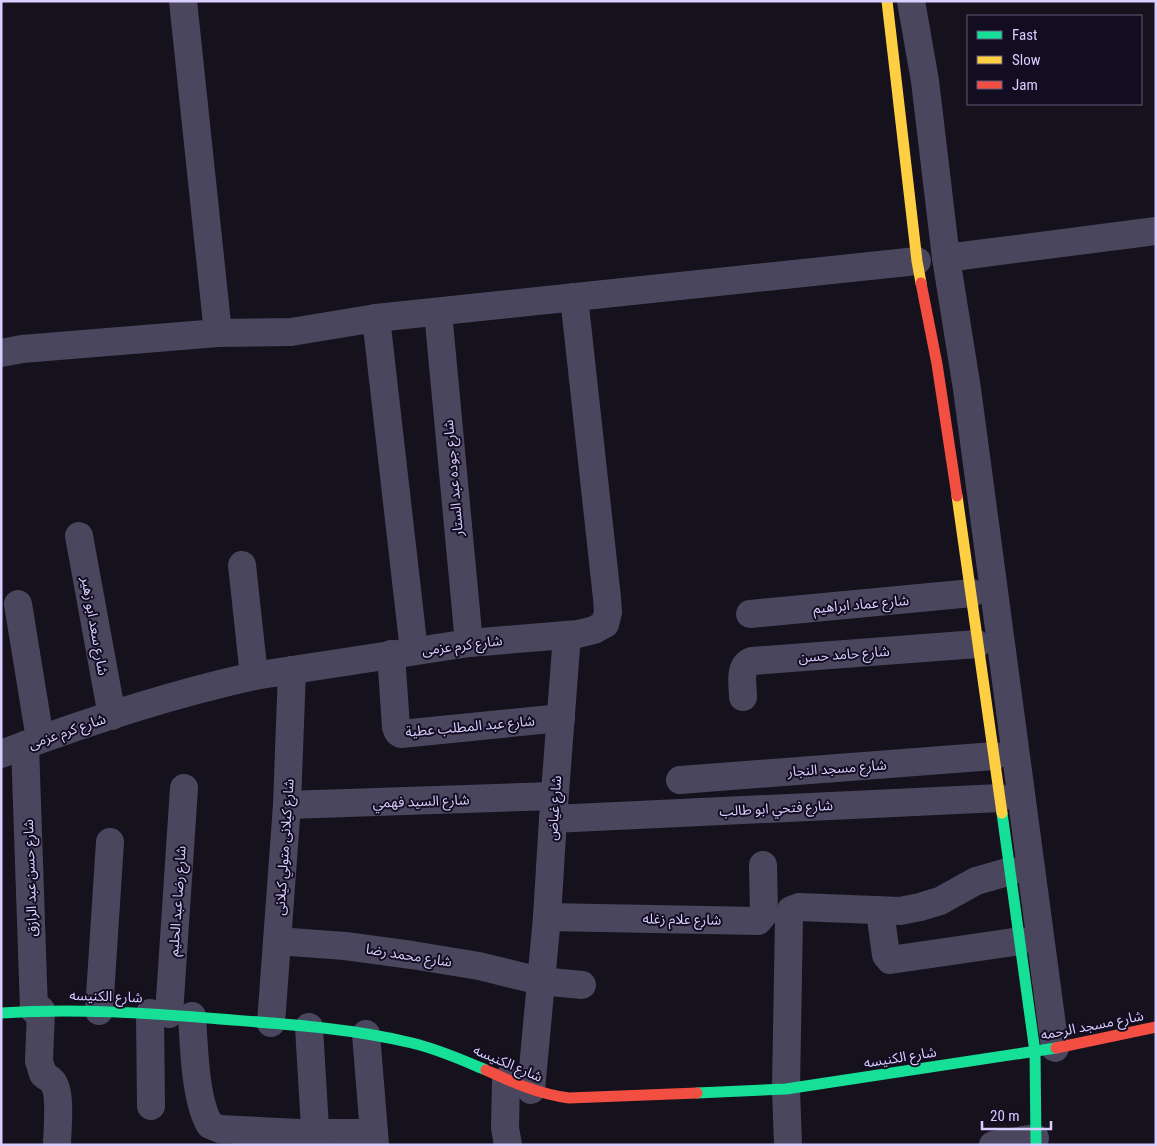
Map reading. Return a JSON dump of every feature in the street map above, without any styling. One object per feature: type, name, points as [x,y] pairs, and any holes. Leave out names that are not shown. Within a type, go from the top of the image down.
[{"type":"street","points":[[183,1],[218,333]]},
{"type":"street","points":[[887,1],[917,261],[937,364],[972,594],[977,644],[1020,942],[1045,1050]]},
{"type":"street","points":[[911,1],[925,81],[946,258],[968,398],[1045,1050],[1035,1141],[993,1145]]},
{"type":"street","points":[[946,258],[1156,231]]},
{"type":"street","points":[[1,353],[22,349],[218,333],[291,332],[376,318],[917,261]]},
{"type":"street","points":[[924,295],[952,293]]},
{"type":"street","name":"شارع كرم عزمى","points":[[22,746],[112,716],[225,682],[469,643],[567,635],[594,630],[605,624],[608,612],[574,297]]},
{"type":"street","name":"شارع جوده عبد الستار","points":[[438,312],[469,643]]},
{"type":"street","name":"شارع عبد المطلب عطية","points":[[376,318],[402,653],[396,730],[401,734],[561,718]]},
{"type":"street","name":"شارع سعد ابو زهير","points":[[79,536],[112,716]]},
{"type":"street","points":[[242,565],[254,676]]},
{"type":"street","name":"شارع عماد ابراهيم","points":[[750,614],[972,594]]},
{"type":"street","name":"شارع حسن عبد الرازق","points":[[18,604],[22,746],[40,1061],[43,1074],[53,1082],[56,1092],[57,1145]]},
{"type":"street","name":"شارع غياض","points":[[531,1090],[547,917],[567,635]]},
{"type":"street","name":"شارع حامد حسن","points":[[743,698],[742,669],[752,661],[977,644]]},
{"type":"street","name":"شارع كيلانى متولي كيلانى","points":[[271,1023],[287,805],[292,670]]},
{"type":"street","name":"شارع مسجد النجار","points":[[680,780],[994,756]]},
{"type":"street","name":"شارع رضا عبد الحليم","points":[[171,1014],[184,788]]},
{"type":"street","name":"شارع فتحي ابو طالب","points":[[554,808],[1000,798]]},
{"type":"street","name":"شارع السيد فهمي","points":[[287,805],[554,808]]},
{"type":"street","points":[[99,1011],[110,842]]},
{"type":"street","name":"شارع علام زغله","points":[[547,917],[758,920],[761,919],[764,912],[763,864]]},
{"type":"street","points":[[788,1145],[786,1089],[789,917],[791,910],[799,907],[880,912],[900,911],[940,901],[976,881],[1011,871]]},
{"type":"street","points":[[880,912],[886,955],[890,960],[1020,942]]},
{"type":"street","name":"شارع محمد رضا","points":[[277,941],[344,946],[412,955],[478,966],[540,981]]},
{"type":"street","points":[[540,981],[582,985]]},
{"type":"street","name":"شارع الكنيسه","points":[[1,1013],[38,1010],[171,1014],[366,1034],[451,1055],[531,1090],[569,1098],[786,1089],[1045,1050]]},
{"type":"street","points":[[151,1106],[171,1014]]},
{"type":"street","points":[[171,1014],[198,1081],[203,1107],[210,1125],[220,1129],[316,1139],[374,1139],[366,1034]]},
{"type":"street","points":[[309,1027],[316,1139]]},
{"type":"street","name":"شارع مسجد الرحمه","points":[[1045,1050],[1156,1027]]},
{"type":"street","points":[[506,1080],[505,1128],[508,1145]]},
{"type":"traffic: fast","points":[[1002,813],[1035,1052],[1036,1145]]},
{"type":"traffic: fast","points":[[1,1013],[110,1012],[317,1027],[422,1045],[486,1070]]},
{"type":"traffic: fast","points":[[697,1093],[786,1089],[1056,1048]]},
{"type":"traffic: slow","points":[[887,1],[921,283]]},
{"type":"traffic: slow","points":[[957,496],[1002,813]]},
{"type":"traffic: jam","points":[[921,283],[937,364],[957,496]]},
{"type":"traffic: jam","points":[[1056,1048],[1156,1027]]},
{"type":"traffic: jam","points":[[486,1070],[547,1094],[569,1098],[697,1093]]}]
